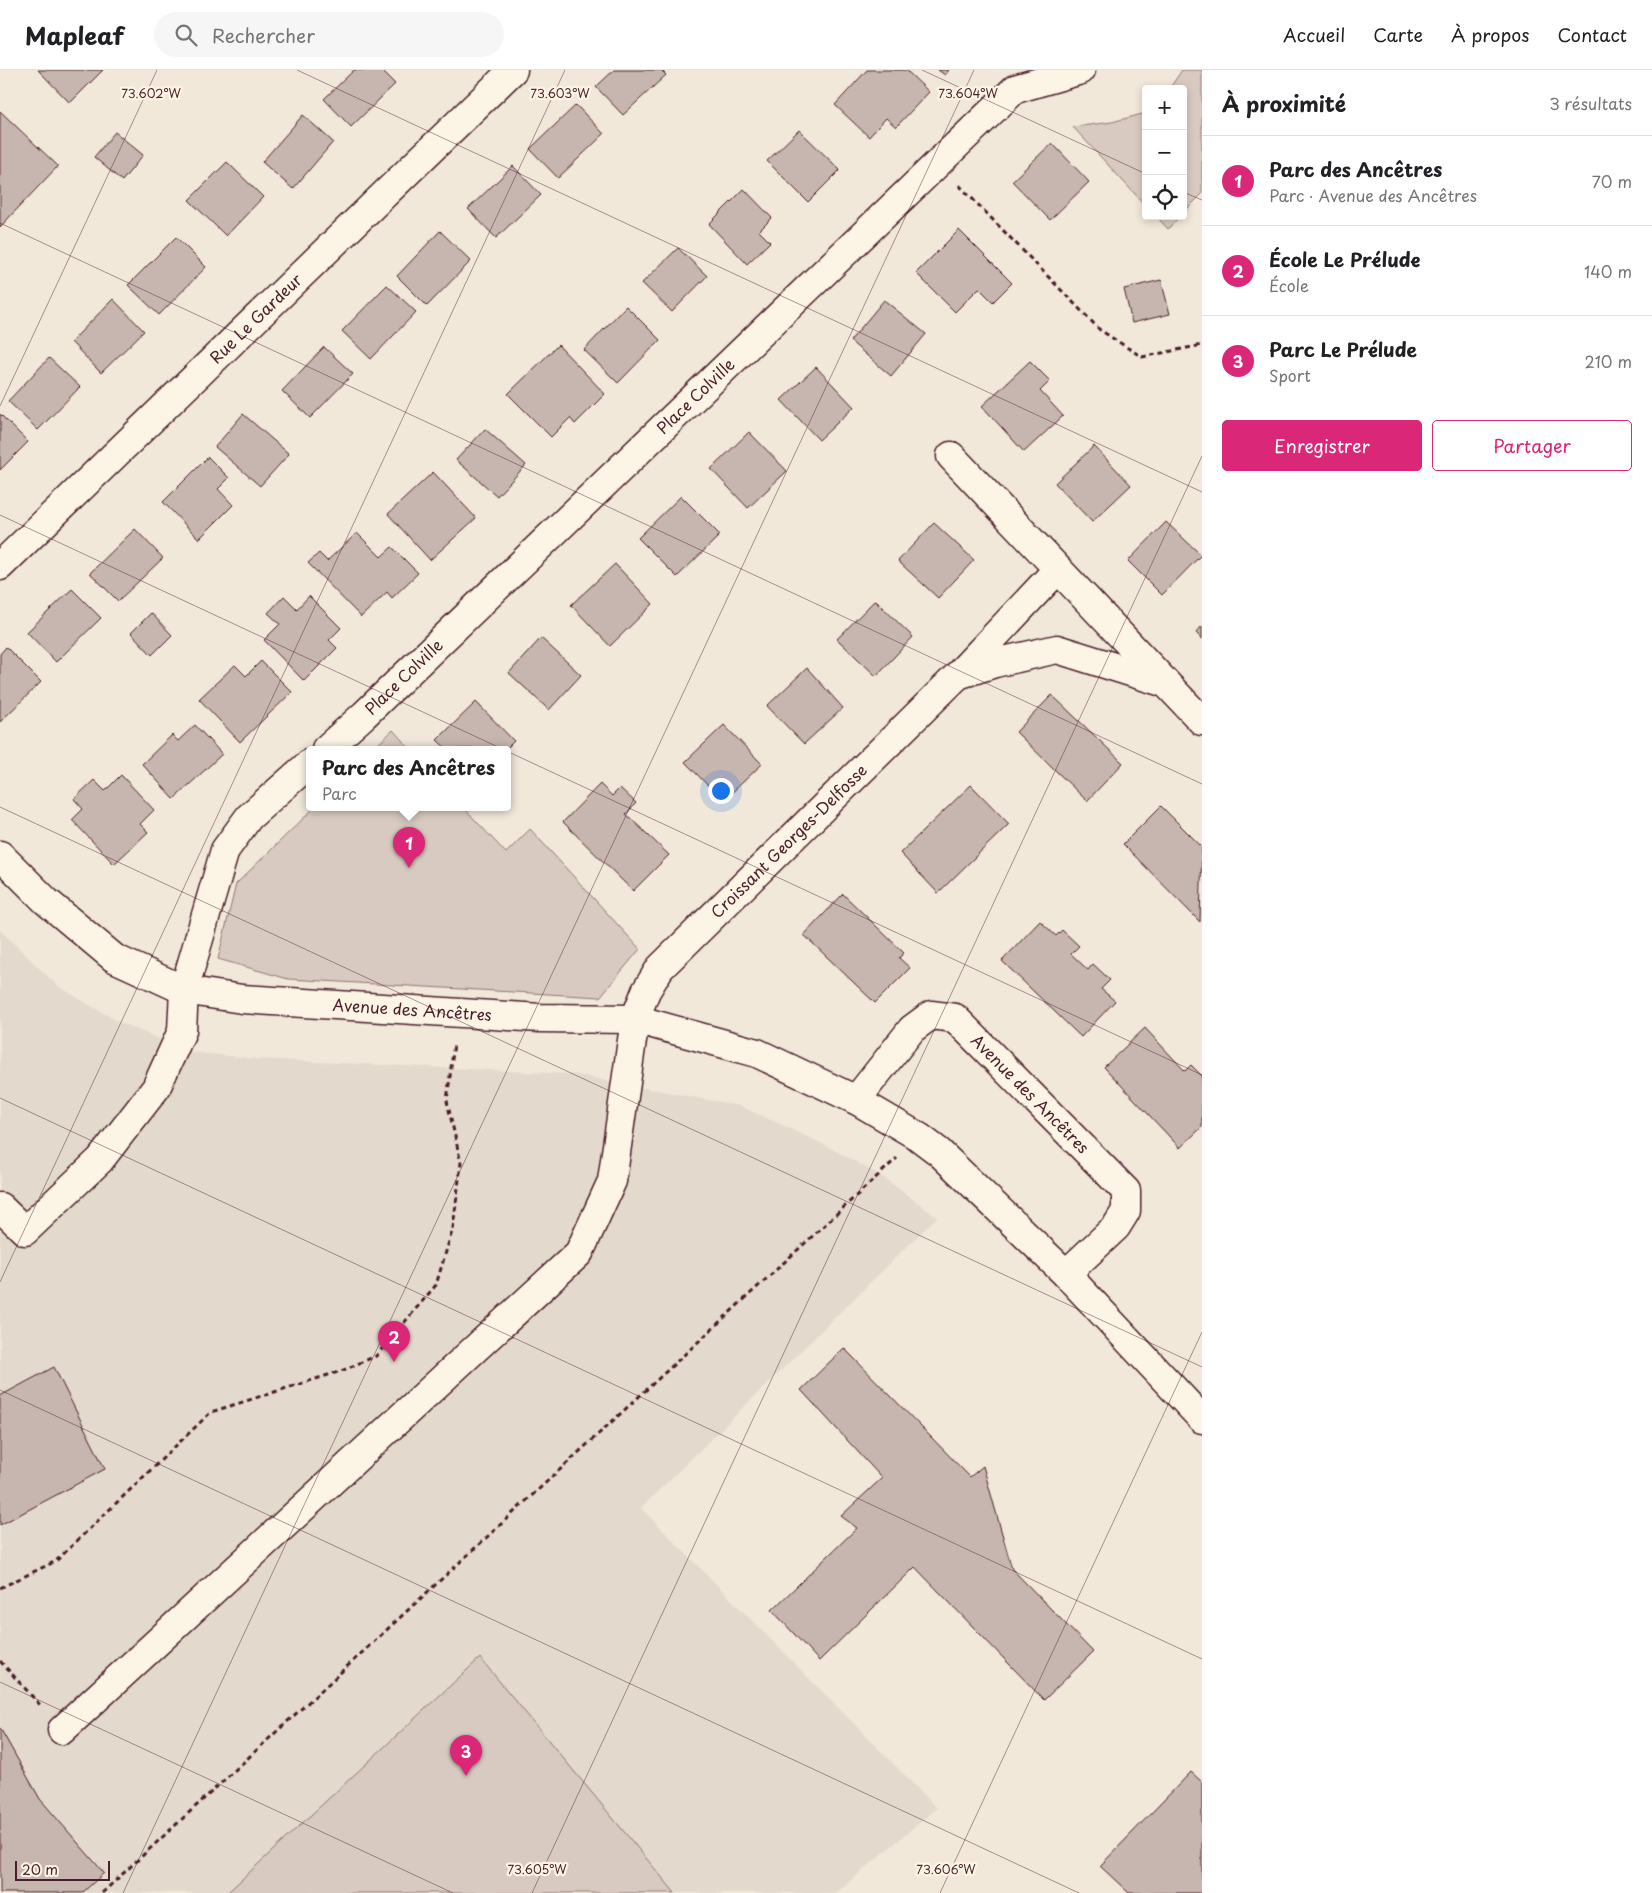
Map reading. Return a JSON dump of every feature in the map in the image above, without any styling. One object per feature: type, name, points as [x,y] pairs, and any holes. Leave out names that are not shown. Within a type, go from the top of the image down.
[{"type":"street","name":"Rue Le Gardeur","points":[[0,566],[513,70]]},
{"type":"street","name":"Place Colville","points":[[329,746],[371,709],[1015,89],[1081,70]]},
{"type":"street","name":"Croissant Georges-Delfosse","points":[[951,456],[1202,721]]},
{"type":"street","name":"Croissant Georges-Delfosse","points":[[62,1730],[579,1253],[612,1181],[635,1020],[646,991],[660,968],[959,674],[1057,570]]},
{"type":"street","name":"Croissant Georges-Delfosse","points":[[959,674],[995,663],[1056,649],[1165,683]]},
{"type":"street","points":[[0,1207],[25,1231],[100,1160],[156,1088],[182,1031],[184,990],[225,850],[249,817],[306,767]]},
{"type":"street","name":"Avenue des Ancêtres","points":[[0,855],[46,902],[114,958],[184,990],[242,999],[540,1018],[635,1020],[757,1054],[856,1100],[919,1137],[939,1152],[1066,1274],[1202,1419]]},
{"type":"street","name":"Avenue des Ancêtres","points":[[856,1100],[912,1029],[931,1015],[955,1018],[1126,1191],[1126,1211],[1116,1227],[1066,1274]]},
{"type":"path","points":[[938,162],[1100,330],[1142,357],[1202,345]]},
{"type":"path","points":[[0,1588],[56,1561],[211,1412],[342,1371],[376,1356],[436,1285],[453,1228],[461,1163],[447,1102],[457,1012]]},
{"type":"path","points":[[102,1893],[919,1137]]},
{"type":"path","points":[[0,1662],[62,1730]]},
{"type":"shaded area","points":[[1182,70],[1202,70],[1202,194],[1187,209],[1187,85],[1172,85]]},
{"type":"shaded area","points":[[1142,114],[1142,202],[1073,127],[1112,122]]},
{"type":"shaded area","points":[[1160,220],[1176,220],[1168,229]]},
{"type":"shaded area","points":[[393,730],[407,746],[376,746]]},
{"type":"shaded area","points":[[311,811],[467,811],[506,853],[530,829],[640,949],[600,997],[288,979],[218,959],[236,884]]},
{"type":"shaded area","points":[[0,930],[59,987],[119,1022],[190,1052],[258,1059],[572,1074],[740,1106],[819,1142],[880,1175],[937,1217],[641,1508],[937,1808],[836,1893],[0,1893]]},
{"type":"shaded area","points":[[480,1658],[675,1893],[227,1893]]},
{"type":"building","points":[[38,70],[103,70],[70,103]]},
{"type":"building","points":[[354,70],[381,70],[395,84],[351,127],[324,99]]},
{"type":"building","points":[[614,70],[661,70],[666,75],[623,115],[596,87]]},
{"type":"building","points":[[867,70],[906,70],[929,92],[896,127],[886,118],[869,137],[835,105]]},
{"type":"building","points":[[938,70],[949,70],[945,75]]},
{"type":"building","points":[[576,105],[604,134],[558,178],[530,149]]},
{"type":"building","points":[[0,111],[58,166],[0,227]]},
{"type":"building","points":[[303,115],[333,142],[293,189],[262,162]]},
{"type":"building","points":[[799,130],[840,170],[808,202],[767,161]]},
{"type":"building","points":[[115,132],[143,155],[122,181],[94,157]]},
{"type":"building","points":[[1052,143],[1089,182],[1050,220],[1012,181]]},
{"type":"building","points":[[227,162],[263,197],[226,236],[189,200]]},
{"type":"building","points":[[513,166],[541,195],[496,238],[468,209]]},
{"type":"building","points":[[744,189],[772,218],[759,231],[770,242],[747,264],[709,224]]},
{"type":"building","points":[[959,230],[1012,283],[993,302],[979,288],[955,312],[916,273]]},
{"type":"building","points":[[440,231],[471,261],[427,306],[397,276]]},
{"type":"building","points":[[176,237],[206,267],[159,315],[128,285]]},
{"type":"building","points":[[678,248],[707,276],[672,312],[642,283]]},
{"type":"building","points":[[1161,280],[1170,314],[1132,323],[1124,289]]},
{"type":"building","points":[[387,285],[416,312],[371,359],[342,331]]},
{"type":"building","points":[[113,299],[144,331],[101,373],[71,342]]},
{"type":"building","points":[[884,300],[926,334],[891,376],[850,341]]},
{"type":"building","points":[[626,306],[660,340],[618,383],[584,350]]},
{"type":"building","points":[[558,345],[605,394],[575,424],[570,418],[551,437],[508,394]]},
{"type":"building","points":[[324,347],[353,374],[310,418],[282,391]]},
{"type":"building","points":[[49,358],[80,387],[38,430],[8,401]]},
{"type":"building","points":[[1030,361],[1050,381],[1040,391],[1063,416],[1024,452],[982,406]]},
{"type":"building","points":[[816,367],[854,407],[819,440],[781,400]]},
{"type":"building","points":[[0,414],[28,442],[0,470]]},
{"type":"building","points":[[243,414],[289,454],[260,486],[215,447]]},
{"type":"building","points":[[485,429],[526,465],[497,496],[456,460]]},
{"type":"building","points":[[749,432],[787,471],[748,508],[711,469]]},
{"type":"building","points":[[1094,446],[1131,485],[1092,522],[1055,483]]},
{"type":"building","points":[[208,457],[229,478],[218,489],[233,505],[199,539],[163,502]]},
{"type":"building","points":[[433,472],[476,518],[430,560],[388,514]]},
{"type":"building","points":[[681,496],[720,535],[677,577],[638,538]]},
{"type":"building","points":[[1166,522],[1201,555],[1162,595],[1128,561]]},
{"type":"building","points":[[934,523],[974,560],[938,598],[898,561]]},
{"type":"building","points":[[135,529],[163,558],[118,601],[90,573]]},
{"type":"building","points":[[357,533],[381,557],[392,547],[418,573],[392,598],[387,592],[361,617],[308,563],[319,553],[327,561]]},
{"type":"building","points":[[615,564],[653,604],[610,646],[571,605]]},
{"type":"building","points":[[72,589],[101,618],[56,662],[27,632]]},
{"type":"building","points":[[284,596],[297,609],[309,596],[341,628],[329,640],[337,648],[304,681],[264,640],[280,624],[268,613]]},
{"type":"building","points":[[875,600],[913,637],[876,676],[837,639]]},
{"type":"building","points":[[151,613],[172,635],[152,655],[131,633]]},
{"type":"building","points":[[1202,626],[1202,639],[1196,633]]},
{"type":"building","points":[[541,638],[581,675],[549,710],[509,673]]},
{"type":"building","points":[[6,647],[41,682],[0,722],[0,654]]},
{"type":"building","points":[[261,661],[292,692],[240,742],[199,699],[235,665],[246,676]]},
{"type":"building","points":[[807,668],[843,708],[804,744],[767,706]]},
{"type":"building","points":[[1052,695],[1123,763],[1087,801],[1016,732]]},
{"type":"building","points":[[476,702],[514,741],[509,746],[444,746],[437,740]]},
{"type":"building","points":[[195,725],[222,754],[174,799],[142,764],[172,735],[178,741]]},
{"type":"building","points":[[724,725],[762,764],[723,801],[685,762]]},
{"type":"building","points":[[121,775],[154,810],[140,824],[148,832],[114,864],[72,820],[83,809],[74,799],[94,780],[105,791]]},
{"type":"building","points":[[600,784],[612,796],[620,788],[636,803],[626,814],[669,855],[633,891],[563,822]]},
{"type":"building","points":[[971,785],[1009,824],[938,893],[900,853]]},
{"type":"building","points":[[1161,806],[1202,847],[1200,922],[1123,844]]},
{"type":"building","points":[[843,894],[904,953],[899,958],[910,968],[875,1003],[804,935]]},
{"type":"building","points":[[1040,921],[1056,936],[1062,930],[1079,946],[1071,954],[1088,970],[1093,964],[1110,980],[1101,989],[1115,1001],[1081,1037],[1002,961]]},
{"type":"building","points":[[1145,1028],[1185,1071],[1191,1065],[1202,1076],[1202,1127],[1180,1148],[1104,1067]]},
{"type":"building","points":[[844,1348],[970,1477],[983,1466],[1012,1569],[1093,1652],[1044,1700],[915,1567],[819,1661],[772,1610],[857,1528],[841,1516],[882,1478],[801,1390]]},
{"type":"building","points":[[54,1367],[105,1469],[0,1525],[0,1396]]},
{"type":"building","points":[[0,1728],[40,1799],[104,1873],[82,1893],[0,1893]]},
{"type":"building","points":[[1191,1772],[1202,1782],[1202,1893],[1129,1893],[1100,1866]]},
{"type":"place","name":"Parc des Ancêtres","points":[[409,868]]},
{"type":"place","name":"École Le Prélude","points":[[394,1362]]},
{"type":"place","name":"Parc Le Prélude","points":[[466,1776]]}]
